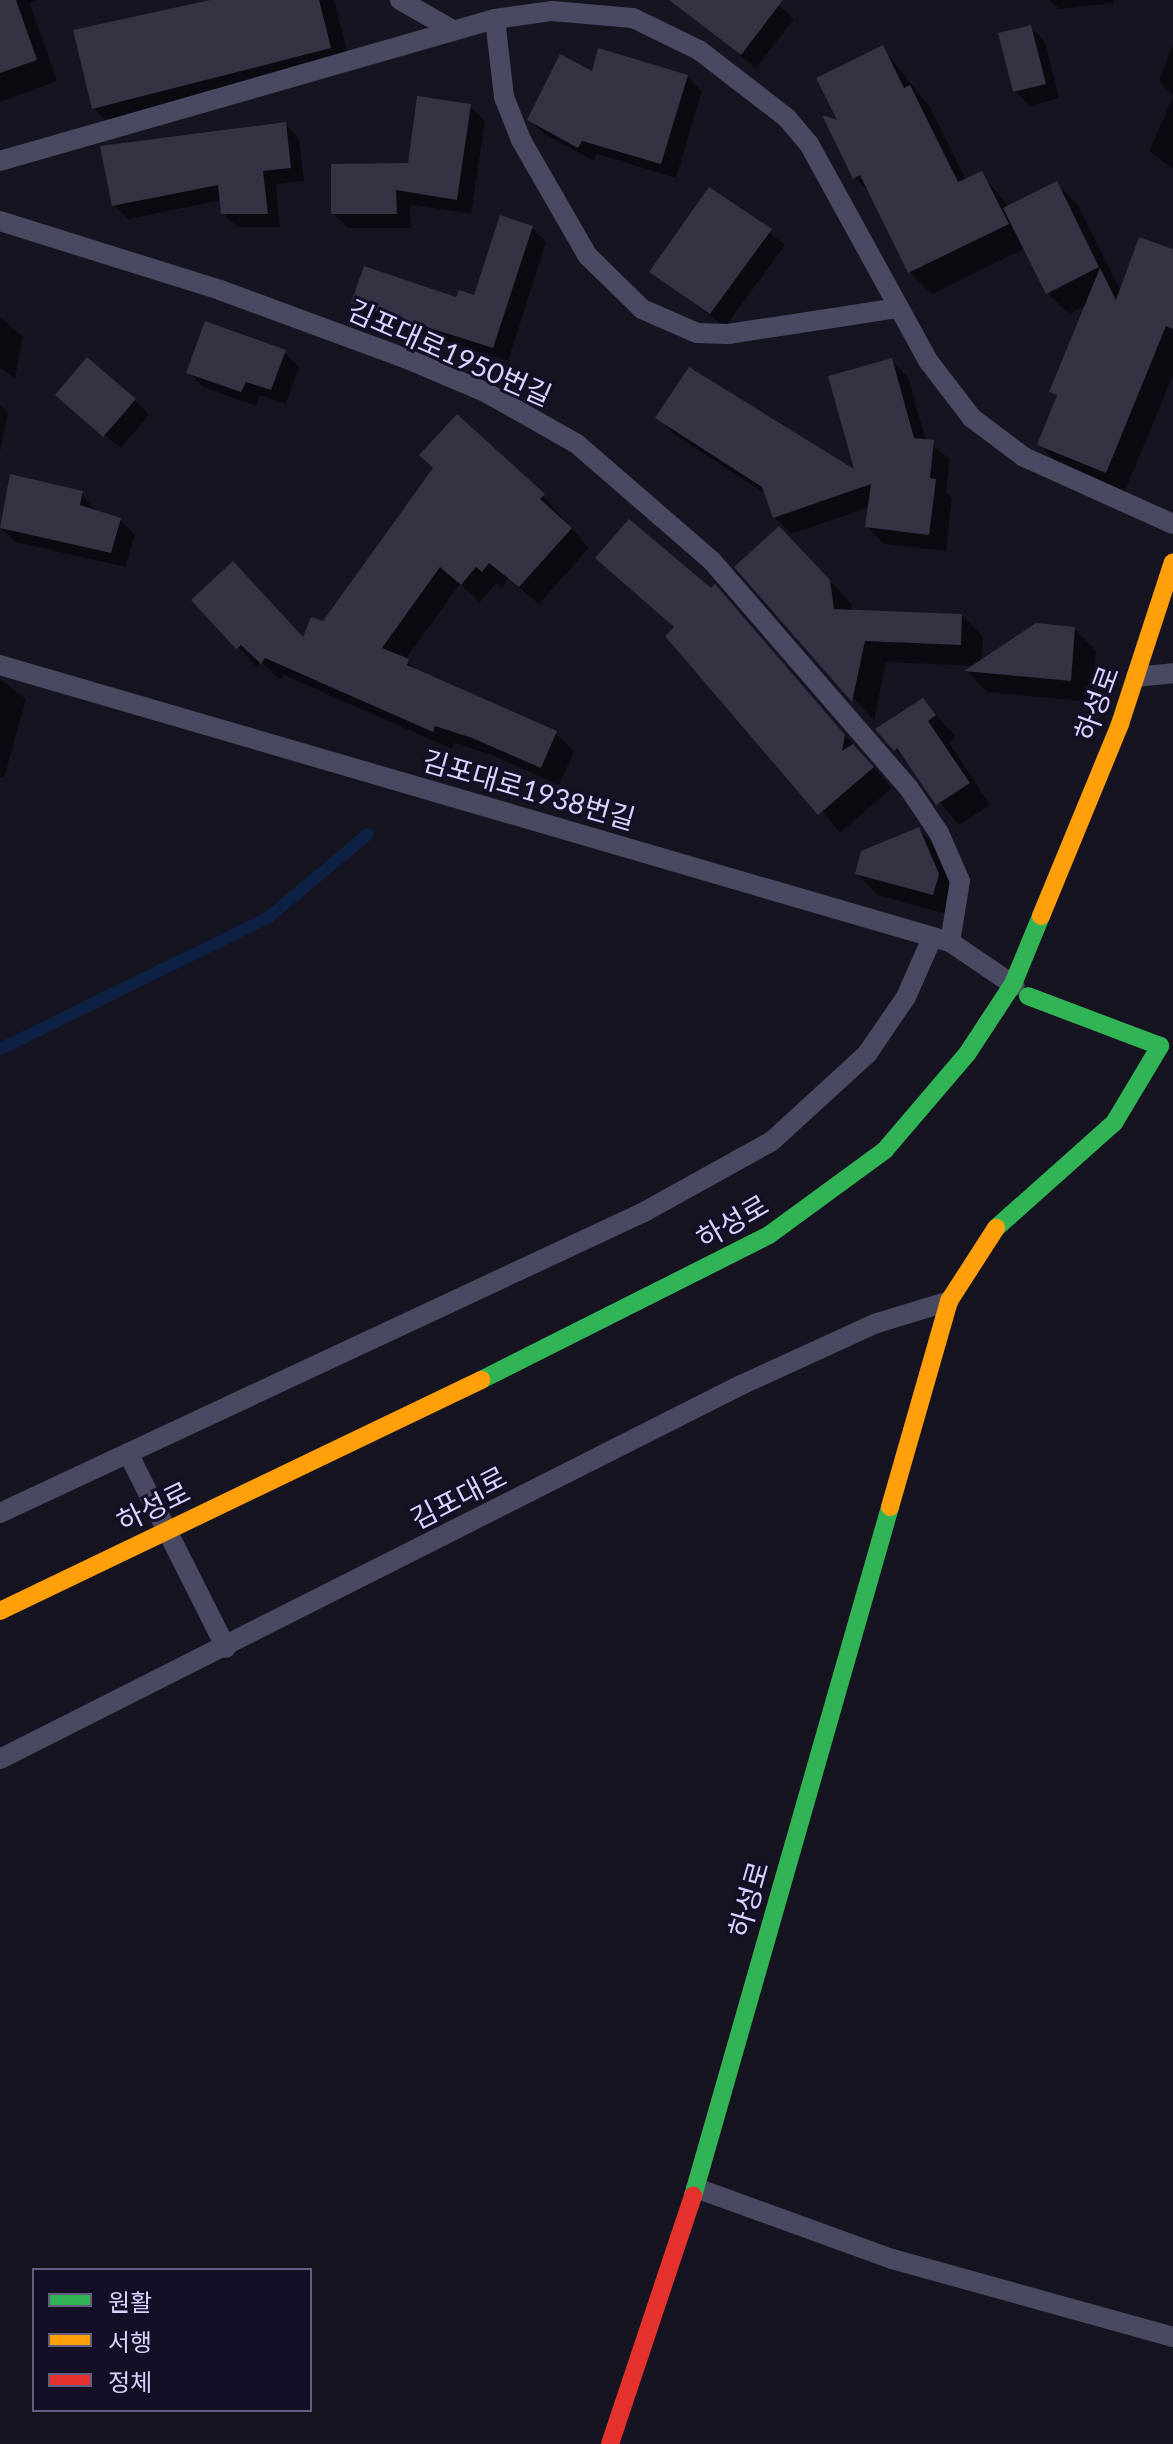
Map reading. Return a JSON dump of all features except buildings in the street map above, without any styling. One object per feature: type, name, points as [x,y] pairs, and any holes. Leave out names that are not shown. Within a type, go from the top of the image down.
[{"type":"street","name":"하성로","points":[[1006,1033],[1136,677],[1173,562]]},
{"type":"street","name":"하성로","points":[[1138,733],[1165,674],[1165,652]]},
{"type":"street","name":"하성로","points":[[0,1611],[655,1296],[769,1235],[838,1187],[921,1113],[1046,957]]},
{"type":"street","name":"하성로","points":[[610,2444],[696,2188],[949,1301],[997,1226],[1114,1123],[1160,1046],[1020,990]]},
{"type":"lane","points":[[400,0],[451,29]]},
{"type":"lane","points":[[0,161],[451,29],[552,11],[632,9],[699,50],[787,118],[826,172],[929,362],[995,439],[1056,473],[1173,524]]},
{"type":"lane","points":[[495,19],[504,97],[521,140],[587,255],[642,309],[697,333],[728,334],[897,308]]},
{"type":"lane","name":"김포대로1950번길","points":[[0,221],[220,290],[391,353],[487,393],[577,444],[712,561],[917,799],[960,881],[941,940],[867,1054],[772,1141],[644,1212],[0,1513]]},
{"type":"lane","name":"김포대로1938번길","points":[[0,665],[941,940],[1020,990]]},
{"type":"lane","points":[[1136,677],[1165,674]]},
{"type":"lane","name":"김포대로","points":[[0,1759],[226,1648],[741,1385],[874,1324],[949,1301]]},
{"type":"lane","points":[[128,1453],[226,1648]]},
{"type":"lane","points":[[696,2188],[892,2259],[1173,2337]]},
{"type":"waterway","points":[[0,1049],[269,917],[368,834]]},
{"type":"traffic: fast","points":[[481,1380],[769,1235],[885,1150],[967,1054],[1013,984],[1041,916]]},
{"type":"traffic: fast","points":[[996,1228],[1114,1123],[1160,1046],[1028,996]]},
{"type":"traffic: fast","points":[[693,2196],[890,1507]]},
{"type":"traffic: slow","points":[[1041,916],[1120,724],[1173,562]]},
{"type":"traffic: slow","points":[[890,1507],[949,1301],[996,1228]]},
{"type":"traffic: slow","points":[[0,1611],[481,1380]]},
{"type":"traffic: jam","points":[[610,2444],[693,2196]]}]
